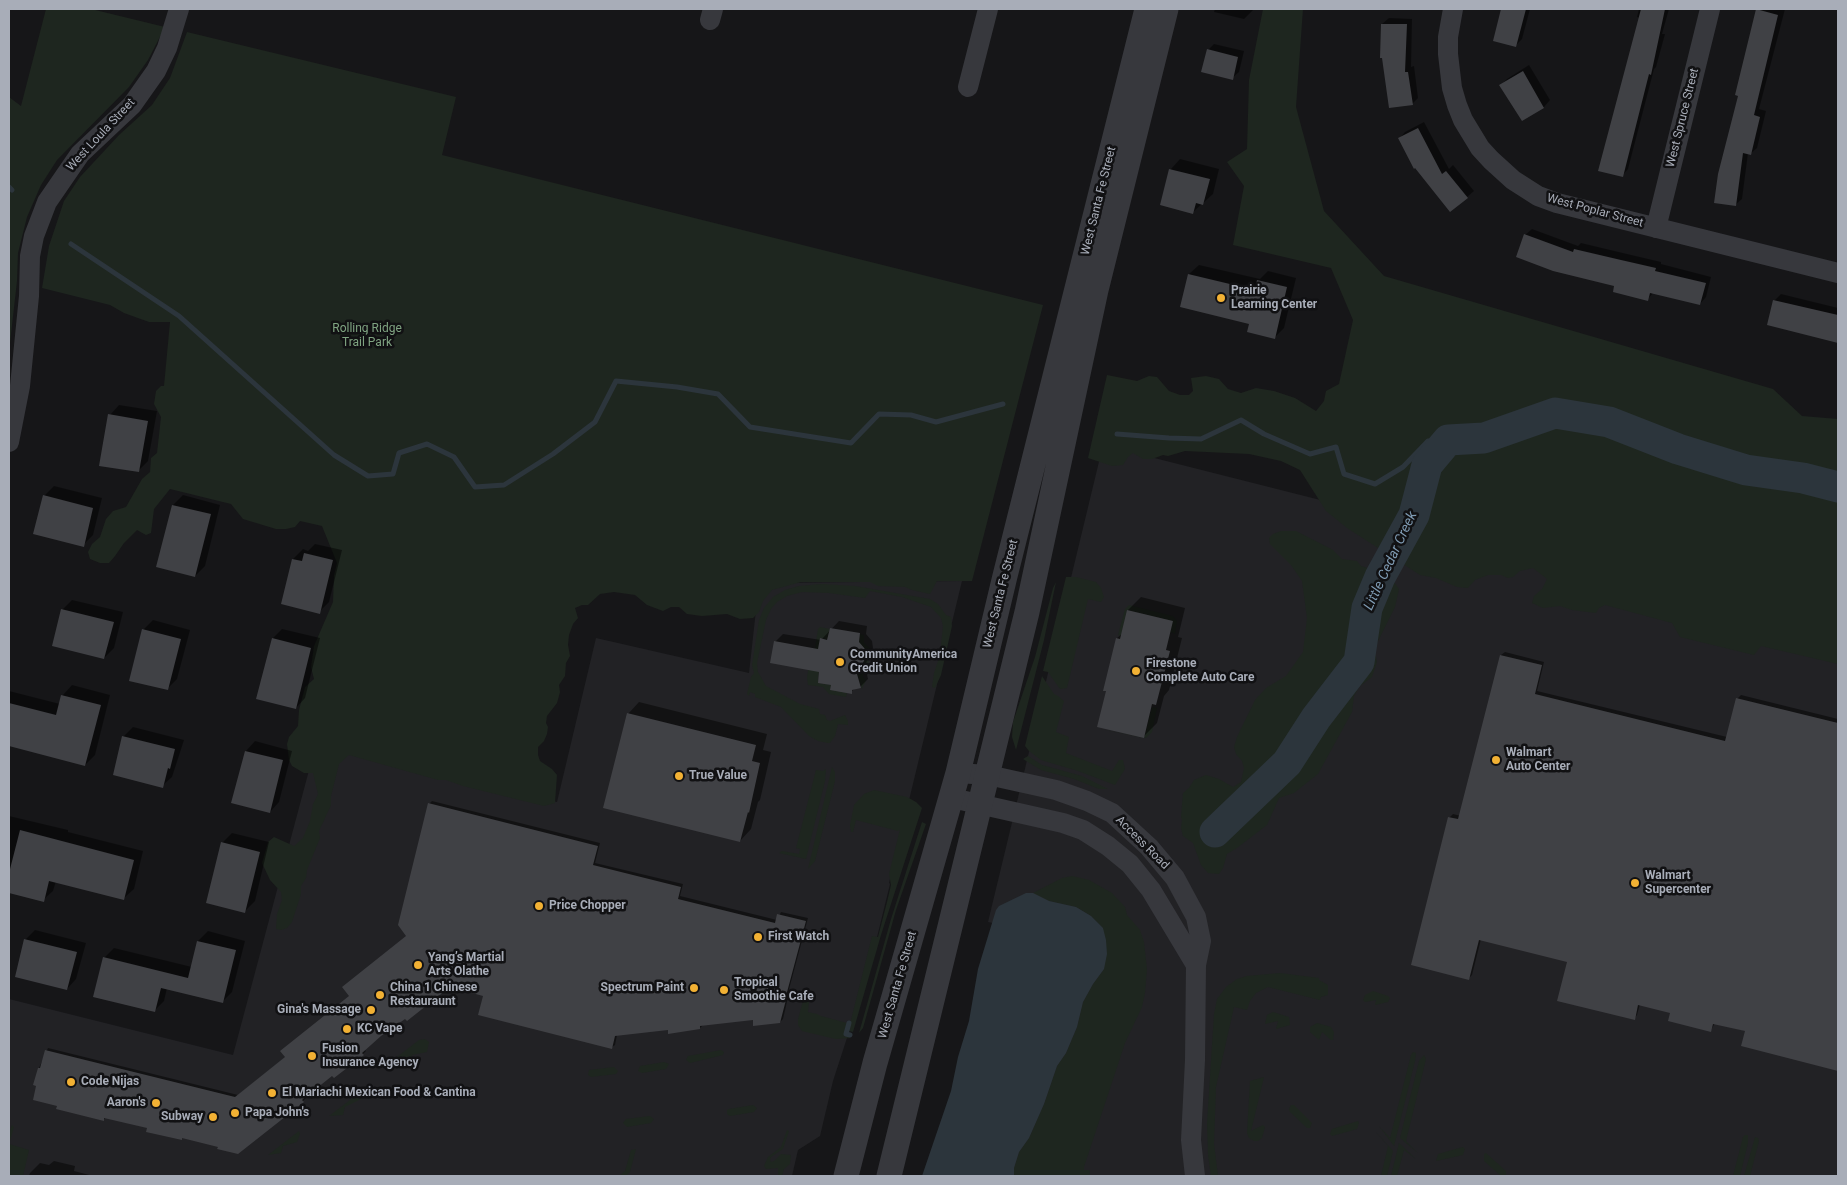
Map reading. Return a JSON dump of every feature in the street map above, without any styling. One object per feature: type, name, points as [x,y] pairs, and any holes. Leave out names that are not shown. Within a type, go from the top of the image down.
[{"type":"street","name":"West Loula Street","points":[[9,442],[20,386],[30,256],[34,236],[47,202],[80,154],[132,105],[156,71],[167,48],[179,9]]},
{"type":"street","points":[[968,87],[988,9]]},
{"type":"street","name":"West Santa Fe Street","points":[[846,1176],[875,1063],[952,798],[1005,576],[1147,9]]},
{"type":"street","name":"West Santa Fe Street","points":[[889,1176],[1028,612],[1096,290],[1166,9]]},
{"type":"street","name":"West Poplar Street","points":[[1453,9],[1448,37],[1448,54],[1452,88],[1457,104],[1467,127],[1491,160],[1513,180],[1538,196],[1557,203],[1838,273]]},
{"type":"street","name":"West Spruce Street","points":[[1656,228],[1710,9]]},
{"type":"street","name":"Access Road","points":[[958,773],[988,775],[1056,790],[1087,801],[1112,813],[1149,847],[1175,878],[1196,917],[1201,941],[1196,965],[1196,1051],[1191,1140],[1195,1176]]},
{"type":"street","name":"Access Road","points":[[952,798],[1063,823],[1083,830],[1108,846],[1130,864],[1152,890],[1196,965]]},
{"type":"shaded area","points":[[1103,445],[1838,631],[1838,1176],[942,1176],[1006,926],[988,922]]},
{"type":"shaded area","points":[[962,581],[869,970],[833,1081],[820,1136],[798,1150],[792,1176],[9,1176],[9,999],[233,1055],[316,744],[557,802],[596,638],[749,673],[759,583]]},
{"type":"shaded area","points":[[1026,893],[1033,893],[1049,901],[1076,907],[1091,916],[1103,928],[1106,940],[1107,954],[1104,969],[1083,1002],[1077,1027],[1066,1053],[1057,1066],[1044,1104],[1029,1138],[1019,1152],[1014,1168],[1014,1176],[922,1176],[951,1091],[958,1057],[969,1021],[978,969],[996,910],[999,906]]},
{"type":"green space","points":[[46,9],[91,9],[165,27],[148,60],[129,87],[57,160],[41,185],[27,217],[18,253],[17,281],[9,352],[9,97],[21,106]]},
{"type":"green space","points":[[1263,9],[1303,9],[1296,107],[1324,211],[1384,276],[1773,389],[1802,416],[1838,419],[1838,664],[1761,646],[1754,655],[1680,637],[1672,623],[1605,605],[1599,608],[1596,613],[1572,610],[1560,606],[1543,608],[1532,603],[1534,596],[1542,589],[1547,579],[1533,568],[1520,571],[1513,577],[1508,578],[1501,575],[1488,575],[1475,580],[1468,588],[1457,587],[1436,578],[1420,575],[1347,528],[1326,511],[1300,470],[1281,461],[1249,454],[1185,451],[1152,459],[1143,459],[1133,453],[1123,465],[1112,466],[1088,458],[1107,375],[1137,381],[1149,376],[1157,377],[1169,391],[1180,395],[1189,395],[1193,391],[1191,378],[1206,376],[1219,379],[1228,389],[1241,393],[1256,388],[1274,391],[1295,398],[1316,411],[1324,401],[1326,391],[1339,384],[1353,320],[1331,268],[1233,245],[1244,186],[1227,162],[1247,149],[1249,80]]},
{"type":"green space","name":"Rolling Ridge Trail Park","points":[[187,32],[456,97],[442,155],[1043,305],[972,581],[937,581],[930,594],[905,587],[878,586],[870,582],[801,582],[772,590],[763,601],[759,612],[753,618],[740,619],[727,614],[702,616],[687,614],[679,607],[671,607],[663,611],[647,605],[635,595],[614,592],[600,594],[588,605],[575,608],[578,618],[573,624],[569,635],[570,656],[566,663],[565,676],[559,685],[560,692],[557,703],[547,716],[547,734],[544,741],[538,747],[540,761],[557,775],[555,803],[544,806],[446,780],[438,780],[349,755],[339,764],[331,796],[331,805],[319,831],[320,838],[307,870],[306,878],[301,886],[301,894],[292,922],[287,928],[276,929],[277,914],[282,900],[281,892],[270,880],[262,863],[268,842],[274,837],[294,846],[303,838],[310,821],[313,804],[318,794],[313,773],[304,773],[292,766],[289,760],[287,744],[289,737],[298,726],[299,710],[305,687],[314,679],[311,667],[314,646],[333,602],[334,575],[337,563],[322,526],[300,521],[295,527],[276,529],[243,519],[231,504],[170,489],[154,509],[151,533],[146,535],[137,530],[124,543],[109,563],[100,563],[90,559],[88,552],[92,544],[100,537],[106,519],[113,511],[126,507],[142,479],[150,472],[151,458],[157,453],[161,417],[154,404],[156,391],[161,386],[164,386],[170,322],[149,322],[124,313],[110,305],[42,288],[49,246],[64,201],[80,177],[119,135],[152,105],[170,78]]},
{"type":"green space","points":[[1281,531],[1296,531],[1333,550],[1342,559],[1357,561],[1361,566],[1368,568],[1375,574],[1394,582],[1399,589],[1395,607],[1374,649],[1377,662],[1372,677],[1359,687],[1354,696],[1352,712],[1318,774],[1294,793],[1279,798],[1267,825],[1227,854],[1219,874],[1208,873],[1201,865],[1193,843],[1183,836],[1181,817],[1183,793],[1194,780],[1206,775],[1219,779],[1233,787],[1241,782],[1244,768],[1234,747],[1237,737],[1255,700],[1266,688],[1286,676],[1303,652],[1307,618],[1302,581],[1291,565],[1270,544],[1269,538]]},
{"type":"green space","points":[[1066,577],[1076,577],[1096,582],[1101,588],[1104,597],[1101,602],[1088,599],[1067,688],[1060,689],[1048,672],[1043,671]]},
{"type":"green space","points":[[1056,582],[1044,640],[1016,750],[1012,737],[1013,722],[1035,657]]},
{"type":"green space","points":[[821,584],[855,586],[930,599],[938,604],[946,615],[951,617],[952,626],[941,675],[935,688],[932,687],[940,655],[943,626],[941,618],[931,607],[902,597],[870,591],[865,598],[829,593],[802,592],[787,596],[777,602],[766,620],[757,663],[758,672],[766,686],[800,704],[819,709],[820,714],[825,715],[827,720],[830,721],[845,715],[848,725],[838,724],[835,736],[830,743],[818,741],[809,736],[781,707],[755,697],[755,694],[750,692],[749,696],[747,694],[751,677],[754,673],[752,665],[759,620],[764,608],[773,597],[785,590],[799,586]]},
{"type":"green space","points":[[1129,605],[1173,616],[1177,621],[1175,634],[1170,632],[1172,621],[1127,610],[1121,636],[1118,635],[1125,609]]},
{"type":"green space","points":[[820,627],[830,629],[828,640],[821,638],[818,683],[831,685],[830,690],[847,693],[846,697],[829,694],[823,687],[808,685],[807,677],[812,648],[815,648]]},
{"type":"green space","points":[[860,634],[864,635],[864,643],[871,649],[868,666],[864,668],[863,677],[866,680],[862,689],[857,673],[863,663],[866,652],[864,648],[858,645]]},
{"type":"green space","points":[[1042,676],[1054,694],[1064,701],[1056,732],[1069,737],[1066,753],[1112,771],[1119,760],[1123,760],[1125,769],[1115,785],[1041,760],[1025,746]]},
{"type":"green space","points":[[1152,707],[1157,708],[1152,732],[1144,738]]},
{"type":"green space","points":[[1028,756],[1042,765],[1082,776],[1108,789],[1099,789],[1074,779],[1041,770],[1023,759]]},
{"type":"green space","points":[[832,767],[835,772],[835,781],[815,861],[808,869]]},
{"type":"green space","points":[[826,769],[825,781],[806,859],[779,853],[782,851],[799,854],[800,849],[796,848],[816,770],[823,771]]},
{"type":"green space","points":[[874,790],[907,797],[922,808],[881,935],[853,1032],[849,1031],[850,1024],[872,936],[878,937],[887,902],[891,885],[889,874],[900,829],[898,831],[856,820],[853,832],[851,832],[850,825],[854,805],[864,794]]},
{"type":"green space","points":[[922,822],[926,824],[896,910],[863,1028],[859,1033],[891,919]]},
{"type":"green space","points":[[1072,876],[1089,880],[1112,893],[1125,907],[1127,915],[1140,930],[1144,942],[1147,969],[1145,993],[1142,1007],[1125,1043],[1084,1167],[1084,1170],[1089,1170],[1089,1176],[1014,1176],[1014,1168],[1019,1152],[1029,1138],[1044,1104],[1057,1066],[1066,1053],[1077,1027],[1083,1002],[1104,969],[1103,928],[1091,916],[1076,907],[1049,901],[1033,893],[1062,878]]},
{"type":"green space","points":[[1280,973],[1319,978],[1319,980],[1328,985],[1328,995],[1321,997],[1320,1000],[1268,987],[1256,993],[1250,1001],[1247,1010],[1234,1007],[1216,1087],[1214,1144],[1218,1176],[1211,1176],[1207,1123],[1214,1014],[1217,999],[1226,987],[1237,979],[1247,976]]},
{"type":"green space","points":[[1373,991],[1388,996],[1390,998],[1388,1002],[1375,1005],[1376,1000],[1365,1002],[1363,1000],[1365,995]]},
{"type":"green space","points":[[808,999],[808,1012],[847,1023],[844,1036],[851,1038],[836,1039],[802,1031],[798,1025],[798,1019],[803,1001]]},
{"type":"green space","points":[[1273,1012],[1289,1017],[1290,1025],[1276,1029],[1278,1021],[1265,1024],[1267,1015]]},
{"type":"green space","points":[[1317,1023],[1331,1027],[1334,1032],[1333,1040],[1322,1032],[1319,1040],[1310,1032],[1310,1027]]},
{"type":"green space","points":[[425,1039],[429,1042],[427,1052],[412,1055],[410,1061],[397,1062],[397,1057],[419,1040]]},
{"type":"green space","points":[[721,1050],[724,1052],[723,1055],[690,1063],[686,1060],[688,1056]]},
{"type":"green space","points":[[1413,1052],[1416,1053],[1415,1061],[1394,1146],[1379,1126],[1390,1138]]},
{"type":"green space","points":[[1424,1055],[1426,1059],[1406,1141],[1418,1153],[1400,1138],[1419,1061]]},
{"type":"green space","points":[[664,1062],[669,1064],[666,1069],[642,1073],[638,1071],[640,1066]]},
{"type":"green space","points":[[614,1067],[618,1071],[616,1074],[591,1077],[588,1075],[589,1070]]},
{"type":"green space","points":[[1264,1077],[1251,1131],[1263,1125],[1265,1127],[1262,1138],[1254,1141],[1249,1138],[1247,1133],[1250,1081]]},
{"type":"green space","points":[[358,1094],[361,1095],[361,1099],[345,1107],[343,1115],[329,1116]]},
{"type":"green space","points":[[753,1105],[757,1108],[754,1112],[730,1116],[727,1114],[729,1109]]},
{"type":"green space","points":[[1291,1105],[1294,1105],[1312,1123],[1310,1128],[1307,1128],[1290,1112]]},
{"type":"green space","points":[[650,1116],[654,1119],[651,1123],[627,1127],[623,1123],[626,1119]]},
{"type":"green space","points":[[1358,1121],[1357,1129],[1332,1136],[1330,1134],[1332,1129]]},
{"type":"green space","points":[[12,1125],[14,1127],[9,1144],[9,1133]]},
{"type":"green space","points":[[787,1130],[789,1131],[783,1149],[771,1157],[770,1160],[771,1162],[774,1161],[781,1154],[791,1155],[790,1164],[784,1169],[782,1176],[778,1176],[778,1168],[766,1169],[764,1166],[768,1157],[781,1147]]},
{"type":"green space","points":[[299,1131],[300,1134],[297,1142],[283,1146],[281,1153],[268,1155]]},
{"type":"green space","points":[[1376,1132],[1393,1151],[1387,1176],[1381,1176],[1388,1146]]},
{"type":"green space","points":[[1748,1135],[1748,1143],[1740,1176],[1733,1176],[1743,1137]]},
{"type":"green space","points":[[1755,1137],[1759,1141],[1750,1176],[1744,1176]]},
{"type":"green space","points":[[1399,1143],[1416,1159],[1404,1150],[1397,1176],[1391,1176]]},
{"type":"green space","points":[[9,1144],[29,1150],[23,1176],[9,1176]]},
{"type":"green space","points":[[1463,1147],[1465,1149],[1463,1155],[1436,1161],[1438,1154]]},
{"type":"green space","points":[[636,1149],[630,1172],[626,1176],[619,1176],[625,1171],[631,1150]]},
{"type":"green space","points":[[1486,1153],[1506,1171],[1506,1176],[1501,1176],[1484,1161],[1484,1154]]},
{"type":"building","points":[[1501,9],[1526,9],[1516,47],[1493,41]]},
{"type":"building","points":[[1641,9],[1665,9],[1651,75],[1649,74],[1623,177],[1598,171]]},
{"type":"building","points":[[1756,9],[1778,15],[1754,115],[1760,117],[1751,155],[1743,153],[1736,206],[1714,203],[1718,174],[1738,96],[1735,95]]},
{"type":"building","points":[[1381,24],[1407,24],[1405,72],[1408,72],[1413,105],[1389,108],[1382,58],[1380,58]]},
{"type":"building","points":[[1207,49],[1238,57],[1233,80],[1201,72]]},
{"type":"building","points":[[1523,71],[1544,108],[1522,121],[1499,85]]},
{"type":"building","points":[[1418,128],[1442,174],[1446,171],[1468,198],[1450,212],[1414,169],[1398,138]]},
{"type":"building","points":[[1169,169],[1210,179],[1203,205],[1196,203],[1193,214],[1160,205]]},
{"type":"building","points":[[1524,234],[1573,252],[1574,249],[1656,268],[1655,271],[1706,283],[1700,305],[1650,293],[1648,301],[1613,292],[1614,286],[1553,271],[1516,257]]},
{"type":"building","points":[[1188,274],[1255,290],[1257,280],[1287,287],[1275,339],[1247,332],[1249,324],[1180,307]]},
{"type":"building","points":[[1773,300],[1838,315],[1838,343],[1767,325]]},
{"type":"building","points":[[108,414],[148,421],[139,472],[99,466]]},
{"type":"building","points":[[43,495],[93,508],[84,547],[33,534]]},
{"type":"building","points":[[172,505],[211,514],[195,577],[156,567]]},
{"type":"building","points":[[304,553],[333,560],[320,614],[281,604],[292,559],[302,561]]},
{"type":"building","points":[[61,609],[114,622],[104,659],[52,646]]},
{"type":"building","name":"Firestone Complete Auto Care","points":[[1127,610],[1173,621],[1166,650],[1170,651],[1156,705],[1152,704],[1144,738],[1097,727],[1106,691],[1103,691],[1116,638],[1120,639]]},
{"type":"building","name":"CommunityAmerica Credit Union","points":[[830,628],[860,633],[859,642],[865,649],[866,657],[857,674],[861,688],[852,690],[852,694],[830,690],[831,685],[818,683],[819,672],[770,663],[774,641],[818,649],[820,638],[827,640]]},
{"type":"building","points":[[142,629],[181,639],[168,690],[129,681]]},
{"type":"building","points":[[272,638],[311,648],[296,709],[256,699]]},
{"type":"building","name":"Walmart Supercenter","points":[[1500,655],[1542,665],[1535,694],[1725,741],[1736,698],[1838,723],[1838,1071],[1741,1046],[1745,1031],[1713,1024],[1711,1032],[1668,1021],[1670,1013],[1638,1005],[1635,1020],[1557,1001],[1567,962],[1479,940],[1469,980],[1411,965],[1448,817],[1458,819]]},
{"type":"building","points":[[61,695],[101,705],[85,766],[9,746],[9,703],[56,715]]},
{"type":"building","name":"True Value","points":[[627,713],[756,745],[752,761],[760,763],[749,813],[740,842],[603,808]]},
{"type":"building","points":[[122,736],[175,749],[163,788],[113,775]]},
{"type":"building","points":[[245,751],[283,760],[270,813],[231,803]]},
{"type":"building","points":[[428,803],[598,846],[593,865],[681,887],[678,899],[775,923],[777,914],[806,921],[780,1023],[753,1026],[753,1020],[700,1026],[700,1029],[668,1034],[668,1030],[615,1036],[612,1049],[478,1015],[483,996],[450,987],[407,1021],[405,1019],[381,1036],[362,1053],[364,1055],[334,1078],[332,1076],[302,1100],[304,1102],[238,1154],[182,1138],[182,1140],[146,1132],[147,1128],[104,1118],[104,1121],[56,1109],[57,1106],[33,1100],[36,1086],[33,1085],[45,1050],[235,1097],[285,1057],[280,1051],[349,996],[342,987],[406,936],[398,925]]},
{"type":"building","points":[[20,830],[134,860],[124,900],[49,881],[44,902],[9,893],[9,873]]},
{"type":"building","points":[[221,842],[260,852],[245,913],[206,903]]},
{"type":"building","points":[[24,939],[77,952],[67,990],[15,977]]},
{"type":"building","points":[[197,941],[236,950],[223,1003],[161,988],[155,1012],[93,997],[103,957],[188,978]]},
{"type":"waterway","points":[[9,187],[12,190]]},
{"type":"waterway","points":[[71,244],[179,316],[334,455],[368,476],[393,474],[399,453],[427,444],[454,457],[475,487],[504,485],[553,454],[595,422],[616,381],[677,387],[718,394],[750,427],[851,443],[879,414],[911,415],[936,422],[1003,404]]},
{"type":"waterway","name":"Little Cedar Creek","points":[[1215,832],[1287,763],[1316,718],[1359,662],[1367,608],[1380,577],[1414,515],[1427,465],[1448,440],[1484,438],[1555,413],[1609,422],[1678,449],[1746,470],[1803,478],[1838,487]]},
{"type":"waterway","points":[[1117,434],[1201,439],[1241,420],[1264,434],[1310,454],[1336,447],[1344,474],[1375,484],[1403,467],[1428,441],[1448,440]]},
{"type":"waterway","points":[[849,1023],[846,1034],[850,1035]]},
{"type":"place","name":"Prairie Learning Center","points":[[1221,298]]},
{"type":"place","name":"CommunityAmerica Credit Union","points":[[840,662]]},
{"type":"place","name":"Firestone Complete Auto Care","points":[[1136,671]]},
{"type":"place","name":"Walmart Auto Center","points":[[1496,760]]},
{"type":"place","name":"True Value","points":[[679,776]]},
{"type":"place","name":"Walmart Supercenter","points":[[1635,883]]},
{"type":"place","name":"Price Chopper","points":[[539,906]]},
{"type":"place","name":"First Watch","points":[[758,937]]},
{"type":"place","name":"Yang’s Martial Arts Olathe","points":[[418,965]]},
{"type":"place","name":"Spectrum Paint","points":[[694,988]]},
{"type":"place","name":"Tropical Smoothie Cafe","points":[[724,990]]},
{"type":"place","name":"China 1 Chinese Restauraunt","points":[[380,995]]},
{"type":"place","name":"Gina's Massage","points":[[371,1010]]},
{"type":"place","name":"KC Vape","points":[[347,1029]]},
{"type":"place","name":"Fusion Insurance Agency","points":[[312,1056]]},
{"type":"place","name":"Code Nijas","points":[[71,1082]]},
{"type":"place","name":"El Mariachi Mexican Food & Cantina","points":[[272,1093]]},
{"type":"place","name":"Aaron's","points":[[156,1103]]},
{"type":"place","name":"Papa John's","points":[[235,1113]]},
{"type":"place","name":"Subway","points":[[213,1117]]}]
